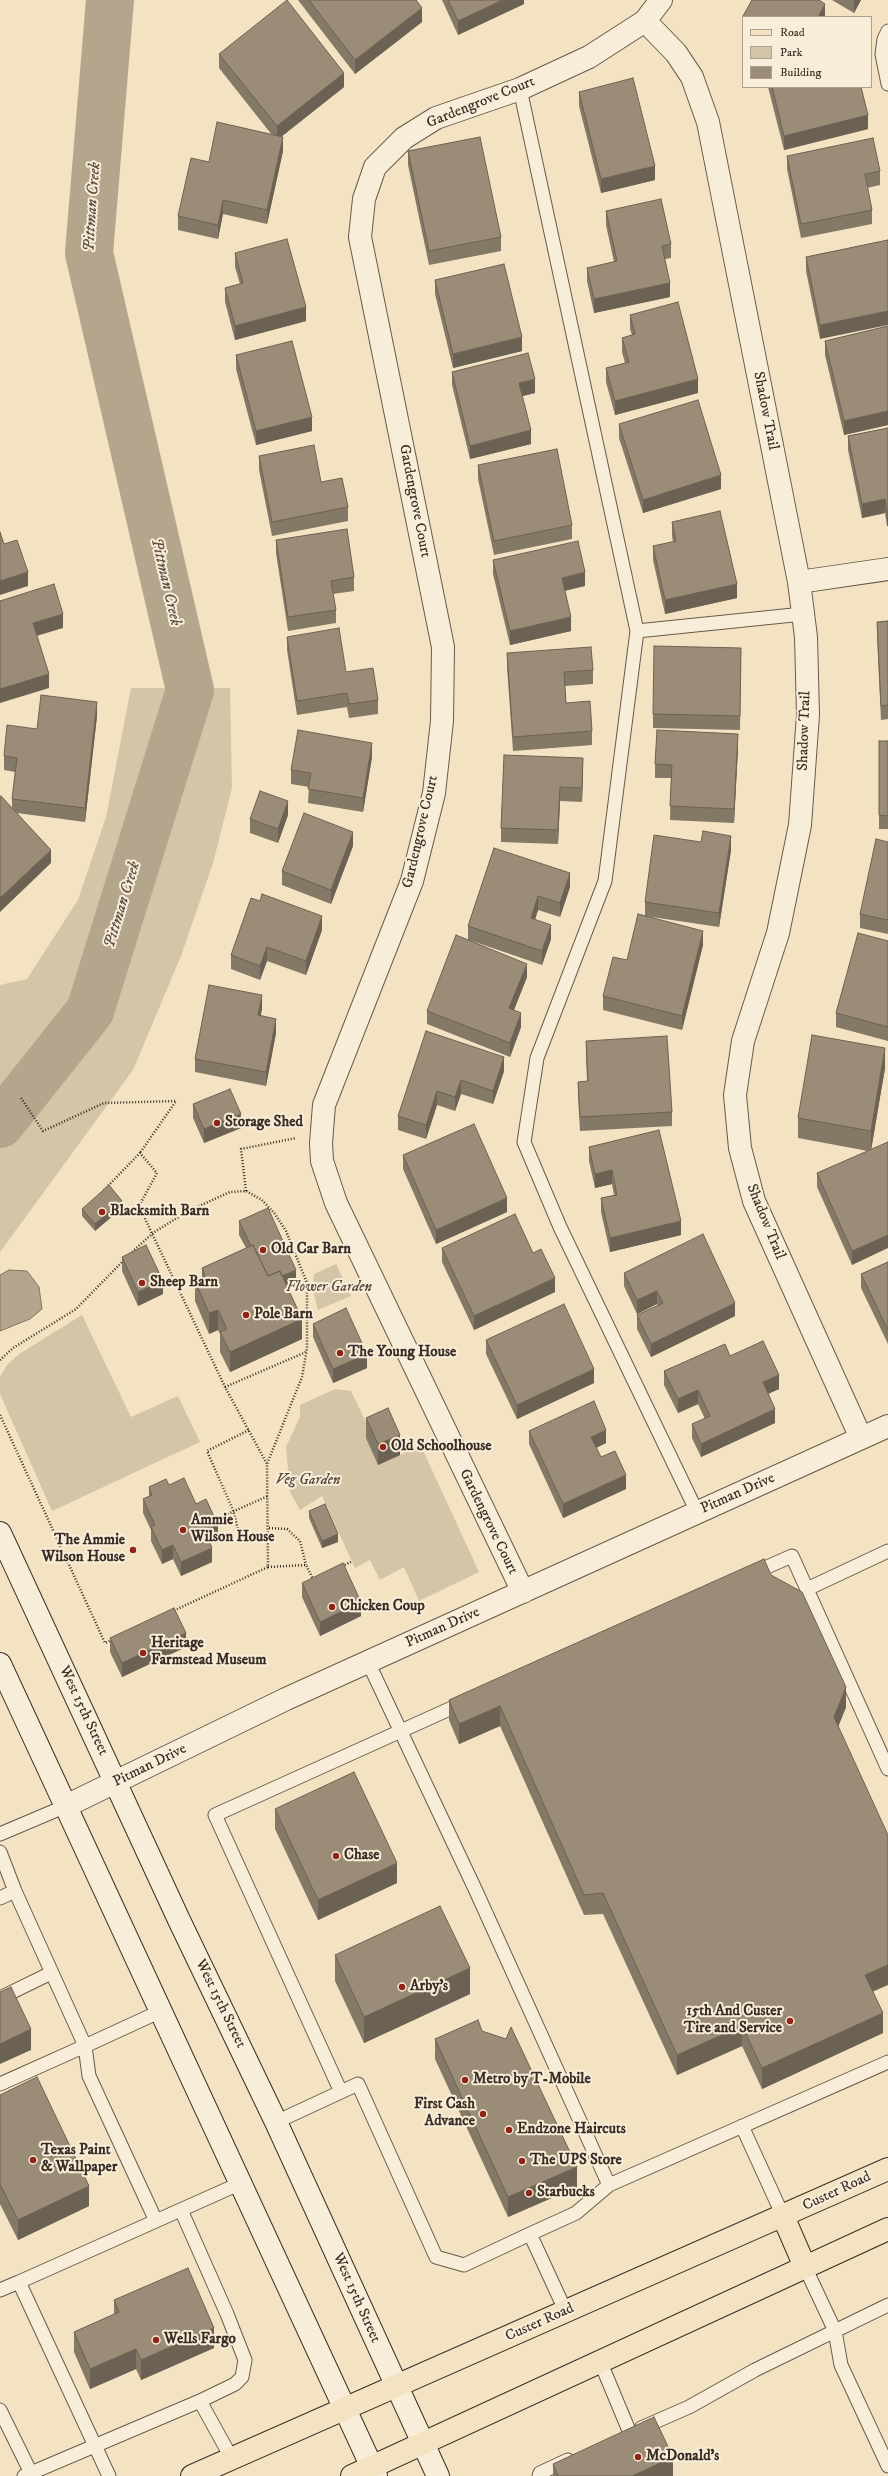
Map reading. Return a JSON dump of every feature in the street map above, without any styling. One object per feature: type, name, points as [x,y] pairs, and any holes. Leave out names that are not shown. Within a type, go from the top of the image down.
[{"type":"main road","name":"Custer Road","points":[[192,2476],[888,2169]]},
{"type":"main road","points":[[783,2216],[805,2267]]},
{"type":"main road","points":[[366,2473],[423,2443],[888,2229]]},
{"type":"street","name":"Gardengrove Court","points":[[523,1592],[336,1203],[322,1161],[321,1133],[324,1105],[412,881],[434,793],[442,721],[443,648],[360,237],[364,199],[375,167],[404,138],[436,118],[520,89],[589,57],[645,21],[661,0]]},
{"type":"street","name":"Shadow Trail","points":[[645,21],[676,53],[692,77],[708,122],[799,582],[803,614],[808,715],[800,825],[778,933],[743,1040],[735,1094],[740,1148],[754,1201],[861,1438]]},
{"type":"street","points":[[799,582],[888,569]]},
{"type":"street","name":"Pitman Drive","points":[[66,1806],[286,1699],[888,1426]]},
{"type":"street","name":"West 15th Street","points":[[0,1533],[276,2122],[438,2476]]},
{"type":"street","points":[[0,1664],[242,2183],[345,2408],[366,2473]]},
{"type":"lane","points":[[888,32],[884,38],[882,54],[888,84]]},
{"type":"lane","points":[[520,89],[637,631],[605,881],[537,1058],[524,1142],[560,1227],[697,1512]]},
{"type":"lane","points":[[637,631],[803,614]]},
{"type":"lane","points":[[807,1589],[888,1551]]},
{"type":"lane","points":[[742,1579],[792,1556],[888,1769]]},
{"type":"lane","points":[[368,1662],[609,2185]]},
{"type":"lane","points":[[342,2092],[215,1815],[480,1695]]},
{"type":"lane","name":"Pitman Drive","points":[[0,1834],[66,1806]]},
{"type":"lane","points":[[0,1852],[15,1891],[85,2046],[89,2076],[156,2221]]},
{"type":"lane","points":[[0,1898],[15,1891]]},
{"type":"lane","points":[[0,1998],[51,1973]]},
{"type":"lane","points":[[0,2084],[161,2011]]},
{"type":"lane","points":[[276,2122],[358,2084],[436,2258],[464,2265],[576,2213],[609,2185],[888,2062]]},
{"type":"lane","points":[[742,2126],[783,2216]]},
{"type":"lane","points":[[0,2290],[242,2183]]},
{"type":"lane","points":[[0,2410],[27,2474],[94,2444],[200,2401],[235,2384],[242,2377],[245,2360],[227,2314],[181,2210]]},
{"type":"lane","points":[[530,2234],[566,2312]]},
{"type":"lane","points":[[805,2267],[835,2331],[841,2365],[888,2466]]},
{"type":"lane","points":[[19,2282],[109,2476]]},
{"type":"lane","points":[[616,2439],[689,2407],[755,2370],[888,2305]]},
{"type":"lane","points":[[600,2361],[630,2433]]},
{"type":"lane","points":[[200,2401],[232,2458]]},
{"type":"lane","points":[[539,2476],[540,2472],[582,2454]]},
{"type":"path","points":[[21,1098],[43,1131],[104,1103],[176,1101],[140,1153],[104,1190]]},
{"type":"path","points":[[246,1191],[241,1149],[321,1133]]},
{"type":"path","points":[[140,1153],[157,1172],[139,1206],[225,1387],[267,1464]]},
{"type":"path","points":[[0,1360],[13,1348],[76,1309],[153,1233],[208,1202],[230,1192],[246,1191],[262,1200],[275,1214],[286,1231],[298,1255],[307,1283],[306,1352],[302,1377],[267,1464],[268,1567]]},
{"type":"path","points":[[225,1387],[306,1352]]},
{"type":"path","points":[[0,1415],[105,1643],[119,1636]]},
{"type":"path","points":[[240,1537],[233,1510],[207,1451],[249,1430]]},
{"type":"path","points":[[211,1522],[233,1510],[268,1496]]},
{"type":"path","points":[[268,1528],[287,1529],[300,1541],[306,1566],[312,1580],[318,1577]]},
{"type":"path","points":[[338,1568],[351,1562]]},
{"type":"path","points":[[169,1613],[268,1567],[306,1566]]},
{"type":"green space","points":[[131,688],[230,688],[232,788],[213,863],[181,956],[133,1070],[0,1252],[0,985],[27,979],[78,900],[106,817]]},
{"type":"green space","name":"Flower Garden","points":[[336,1264],[351,1296],[318,1310],[313,1290],[314,1274]]},
{"type":"green space","points":[[82,1315],[131,1417],[178,1396],[200,1442],[52,1511],[0,1394],[0,1377],[7,1365],[19,1354]]},
{"type":"green space","name":"Veg Garden","points":[[335,1389],[351,1391],[372,1435],[378,1464],[421,1446],[479,1572],[419,1601],[404,1567],[380,1580],[370,1560],[355,1568],[322,1496],[300,1510],[290,1492],[286,1447],[300,1417],[300,1405]]},
{"type":"shaded area","points":[[9,1270],[27,1271],[39,1287],[42,1309],[30,1319],[0,1331],[0,1275]]},
{"type":"building","points":[[287,0],[344,73],[277,126],[219,54]]},
{"type":"building","points":[[309,0],[416,0],[422,8],[355,60]]},
{"type":"building","points":[[448,0],[503,0],[458,21]]},
{"type":"building","points":[[752,0],[819,0],[825,4],[819,16],[743,16]]},
{"type":"building","points":[[633,78],[655,166],[601,179],[579,92]]},
{"type":"building","points":[[772,88],[861,88],[868,115],[784,136]]},
{"type":"building","points":[[217,122],[283,137],[267,210],[223,200],[218,225],[178,216],[191,158],[209,162]]},
{"type":"building","points":[[480,137],[501,237],[429,251],[408,151]]},
{"type":"building","points":[[873,138],[880,171],[865,174],[872,210],[801,224],[787,156]]},
{"type":"building","points":[[661,199],[671,244],[662,246],[670,283],[594,299],[587,268],[617,261],[606,211]]},
{"type":"building","points":[[287,239],[306,307],[235,326],[225,288],[243,283],[235,253]]},
{"type":"building","points":[[888,240],[888,311],[820,325],[806,257]]},
{"type":"building","points":[[504,264],[522,337],[453,354],[435,280]]},
{"type":"building","points":[[678,302],[698,379],[615,401],[606,368],[629,362],[622,338],[635,334],[630,315]]},
{"type":"building","points":[[888,326],[888,411],[844,421],[825,341]]},
{"type":"building","points":[[292,341],[312,417],[256,431],[236,355]]},
{"type":"building","points":[[528,353],[535,379],[519,383],[531,430],[470,446],[452,372]]},
{"type":"building","points":[[698,400],[721,475],[643,500],[619,424]]},
{"type":"building","points":[[888,428],[887,512],[885,499],[862,504],[848,436]]},
{"type":"building","points":[[314,445],[321,482],[342,478],[348,507],[272,522],[259,456]]},
{"type":"building","points":[[557,449],[572,525],[494,541],[478,465]]},
{"type":"building","points":[[720,511],[737,584],[665,600],[653,546],[676,541],[672,522]]},
{"type":"building","points":[[347,529],[354,577],[331,581],[336,610],[288,617],[276,540]]},
{"type":"building","points":[[0,532],[4,544],[17,540],[28,572],[0,581]]},
{"type":"building","points":[[578,541],[585,572],[562,578],[571,617],[510,631],[493,560]]},
{"type":"building","points":[[54,584],[63,614],[33,623],[49,674],[0,689],[0,601]]},
{"type":"building","points":[[888,621],[888,705],[881,706],[877,622]]},
{"type":"building","points":[[339,628],[346,672],[373,668],[378,700],[349,704],[347,693],[297,701],[287,637]]},
{"type":"building","points":[[654,646],[741,648],[740,716],[653,714]]},
{"type":"building","points":[[591,647],[593,670],[564,672],[566,703],[590,701],[592,731],[513,737],[507,653]]},
{"type":"building","points":[[41,695],[97,702],[85,808],[12,799],[17,758],[4,756],[7,725],[37,729]]},
{"type":"building","points":[[298,730],[372,743],[363,798],[308,789],[311,773],[291,770]]},
{"type":"building","points":[[657,730],[738,734],[734,809],[670,806],[672,765],[655,764]]},
{"type":"building","points":[[879,741],[888,741],[888,816],[879,815]]},
{"type":"building","points":[[504,755],[583,758],[582,788],[560,787],[558,830],[501,828]]},
{"type":"building","points":[[260,791],[288,801],[278,829],[250,819]]},
{"type":"building","points":[[1,796],[51,850],[0,898],[0,798]]},
{"type":"building","points":[[304,813],[353,832],[331,890],[282,871]]},
{"type":"building","points":[[703,831],[731,836],[719,913],[645,902],[654,835],[701,842]]},
{"type":"building","points":[[876,839],[888,842],[888,920],[860,914]]},
{"type":"building","points":[[494,848],[570,873],[560,903],[538,896],[531,918],[551,925],[542,951],[468,926]]},
{"type":"building","points":[[262,894],[322,916],[306,961],[267,947],[260,966],[231,955],[251,898],[260,901]]},
{"type":"building","points":[[638,914],[703,931],[682,1016],[603,996],[613,957],[627,960]]},
{"type":"building","points":[[858,933],[888,941],[888,1027],[836,1013]]},
{"type":"building","points":[[456,935],[527,964],[509,1008],[521,1013],[510,1043],[427,1011]]},
{"type":"building","points":[[209,985],[262,995],[258,1015],[276,1019],[266,1072],[195,1059]]},
{"type":"building","points":[[426,1031],[504,1057],[493,1091],[461,1080],[455,1097],[437,1091],[426,1125],[398,1116]]},
{"type":"building","points":[[812,1035],[885,1048],[871,1131],[798,1118]]},
{"type":"building","points":[[667,1036],[672,1112],[580,1117],[578,1082],[588,1081],[586,1041]]},
{"type":"building","points":[[230,1089],[241,1114],[204,1129],[193,1104]]},
{"type":"building","points":[[474,1124],[507,1198],[436,1230],[403,1155]]},
{"type":"building","points":[[659,1130],[681,1221],[610,1238],[601,1198],[617,1195],[612,1170],[595,1174],[589,1147]]},
{"type":"building","points":[[888,1142],[888,1235],[852,1251],[817,1173]]},
{"type":"building","name":"Blacksmith Barn","points":[[109,1185],[122,1201],[95,1224],[82,1209]]},
{"type":"building","points":[[268,1208],[296,1270],[282,1276],[280,1271],[268,1276],[239,1221]]},
{"type":"building","points":[[515,1214],[533,1253],[541,1249],[555,1278],[474,1316],[442,1248]]},
{"type":"building","points":[[703,1234],[735,1303],[651,1344],[637,1315],[663,1303],[657,1291],[637,1300],[624,1273]]},
{"type":"building","points":[[146,1245],[163,1281],[138,1292],[122,1257]]},
{"type":"building","name":"Pole Barn","points":[[253,1245],[268,1276],[280,1271],[302,1319],[230,1352],[220,1332],[227,1329],[218,1310],[209,1313],[195,1281],[205,1276],[202,1268]]},
{"type":"building","points":[[888,1262],[888,1330],[861,1274]]},
{"type":"building","points":[[564,1304],[594,1369],[517,1405],[486,1340]]},
{"type":"building","name":"The Young House","points":[[346,1308],[367,1354],[333,1369],[313,1324]]},
{"type":"building","points":[[763,1341],[779,1375],[763,1382],[775,1409],[701,1444],[692,1424],[710,1416],[698,1390],[678,1399],[664,1371],[725,1344],[730,1356]]},
{"type":"building","points":[[594,1401],[606,1430],[591,1437],[601,1457],[615,1451],[626,1475],[563,1504],[529,1431]]},
{"type":"building","points":[[388,1408],[400,1435],[378,1444],[366,1418]]},
{"type":"building","name":"Ammie Wilson House","points":[[184,1478],[196,1504],[206,1499],[218,1525],[205,1531],[212,1548],[181,1562],[173,1545],[162,1550],[151,1527],[155,1525],[143,1499],[152,1495],[149,1487],[166,1479],[169,1485]]},
{"type":"building","points":[[325,1504],[338,1534],[322,1541],[309,1511]]},
{"type":"building","points":[[764,1559],[771,1575],[802,1592],[846,1687],[834,1717],[888,1835],[888,1965],[865,1975],[883,2013],[762,2068],[742,2026],[677,2055],[603,1893],[584,1895],[500,1706],[459,1724],[449,1700]]},
{"type":"building","name":"Chicken Coup","points":[[343,1563],[361,1602],[320,1622],[302,1583]]},
{"type":"building","points":[[174,1608],[186,1633],[122,1663],[110,1638]]},
{"type":"building","name":"Chase","points":[[354,1772],[397,1863],[318,1900],[275,1809]]},
{"type":"building","points":[[440,1906],[470,1968],[364,2017],[335,1955]]},
{"type":"building","points":[[11,1987],[31,2029],[0,2044],[0,1992]]},
{"type":"building","points":[[478,2020],[482,2031],[506,2039],[511,2027],[577,2167],[508,2197],[435,2039]]},
{"type":"building","name":"Texas Paint & Wallpaper","points":[[37,2077],[89,2186],[18,2220],[0,2184],[0,2095]]},
{"type":"building","name":"Wells Fargo","points":[[188,2268],[214,2328],[141,2360],[136,2349],[90,2369],[74,2332],[119,2312],[114,2300]]},
{"type":"building","points":[[654,2417],[673,2457],[632,2476],[558,2476],[553,2464]]},
{"type":"waterway","name":"Pittman Creek","points":[[0,1124],[90,1011],[190,690],[89,253],[110,0]]},
{"type":"place","name":"Storage Shed","points":[[217,1123]]},
{"type":"place","name":"Blacksmith Barn","points":[[102,1212]]},
{"type":"place","name":"Old Car Barn","points":[[263,1250]]},
{"type":"place","name":"Sheep Barn","points":[[142,1283]]},
{"type":"place","name":"Pole Barn","points":[[246,1315]]},
{"type":"place","name":"The Young House","points":[[340,1353]]},
{"type":"place","name":"Old Schoolhouse","points":[[383,1447]]},
{"type":"place","name":"Ammie Wilson House","points":[[183,1530]]},
{"type":"place","name":"The Ammie Wilson House","points":[[133,1550]]},
{"type":"place","name":"Chicken Coup","points":[[332,1607]]},
{"type":"place","name":"Heritage Farmstead Museum","points":[[143,1653]]},
{"type":"place","name":"Chase","points":[[336,1856]]},
{"type":"place","name":"Arby's","points":[[402,1987]]},
{"type":"place","name":"15th And Custer Tire and Service","points":[[790,2021]]},
{"type":"place","name":"Metro by T-Mobile","points":[[465,2080]]},
{"type":"place","name":"First Cash Advance","points":[[483,2114]]},
{"type":"place","name":"Endzone Haircuts","points":[[509,2130]]},
{"type":"place","name":"Texas Paint & Wallpaper","points":[[33,2160]]},
{"type":"place","name":"The UPS Store","points":[[522,2161]]},
{"type":"place","name":"Starbucks","points":[[529,2193]]},
{"type":"place","name":"Wells Fargo","points":[[156,2340]]},
{"type":"place","name":"McDonald's","points":[[638,2457]]}]
